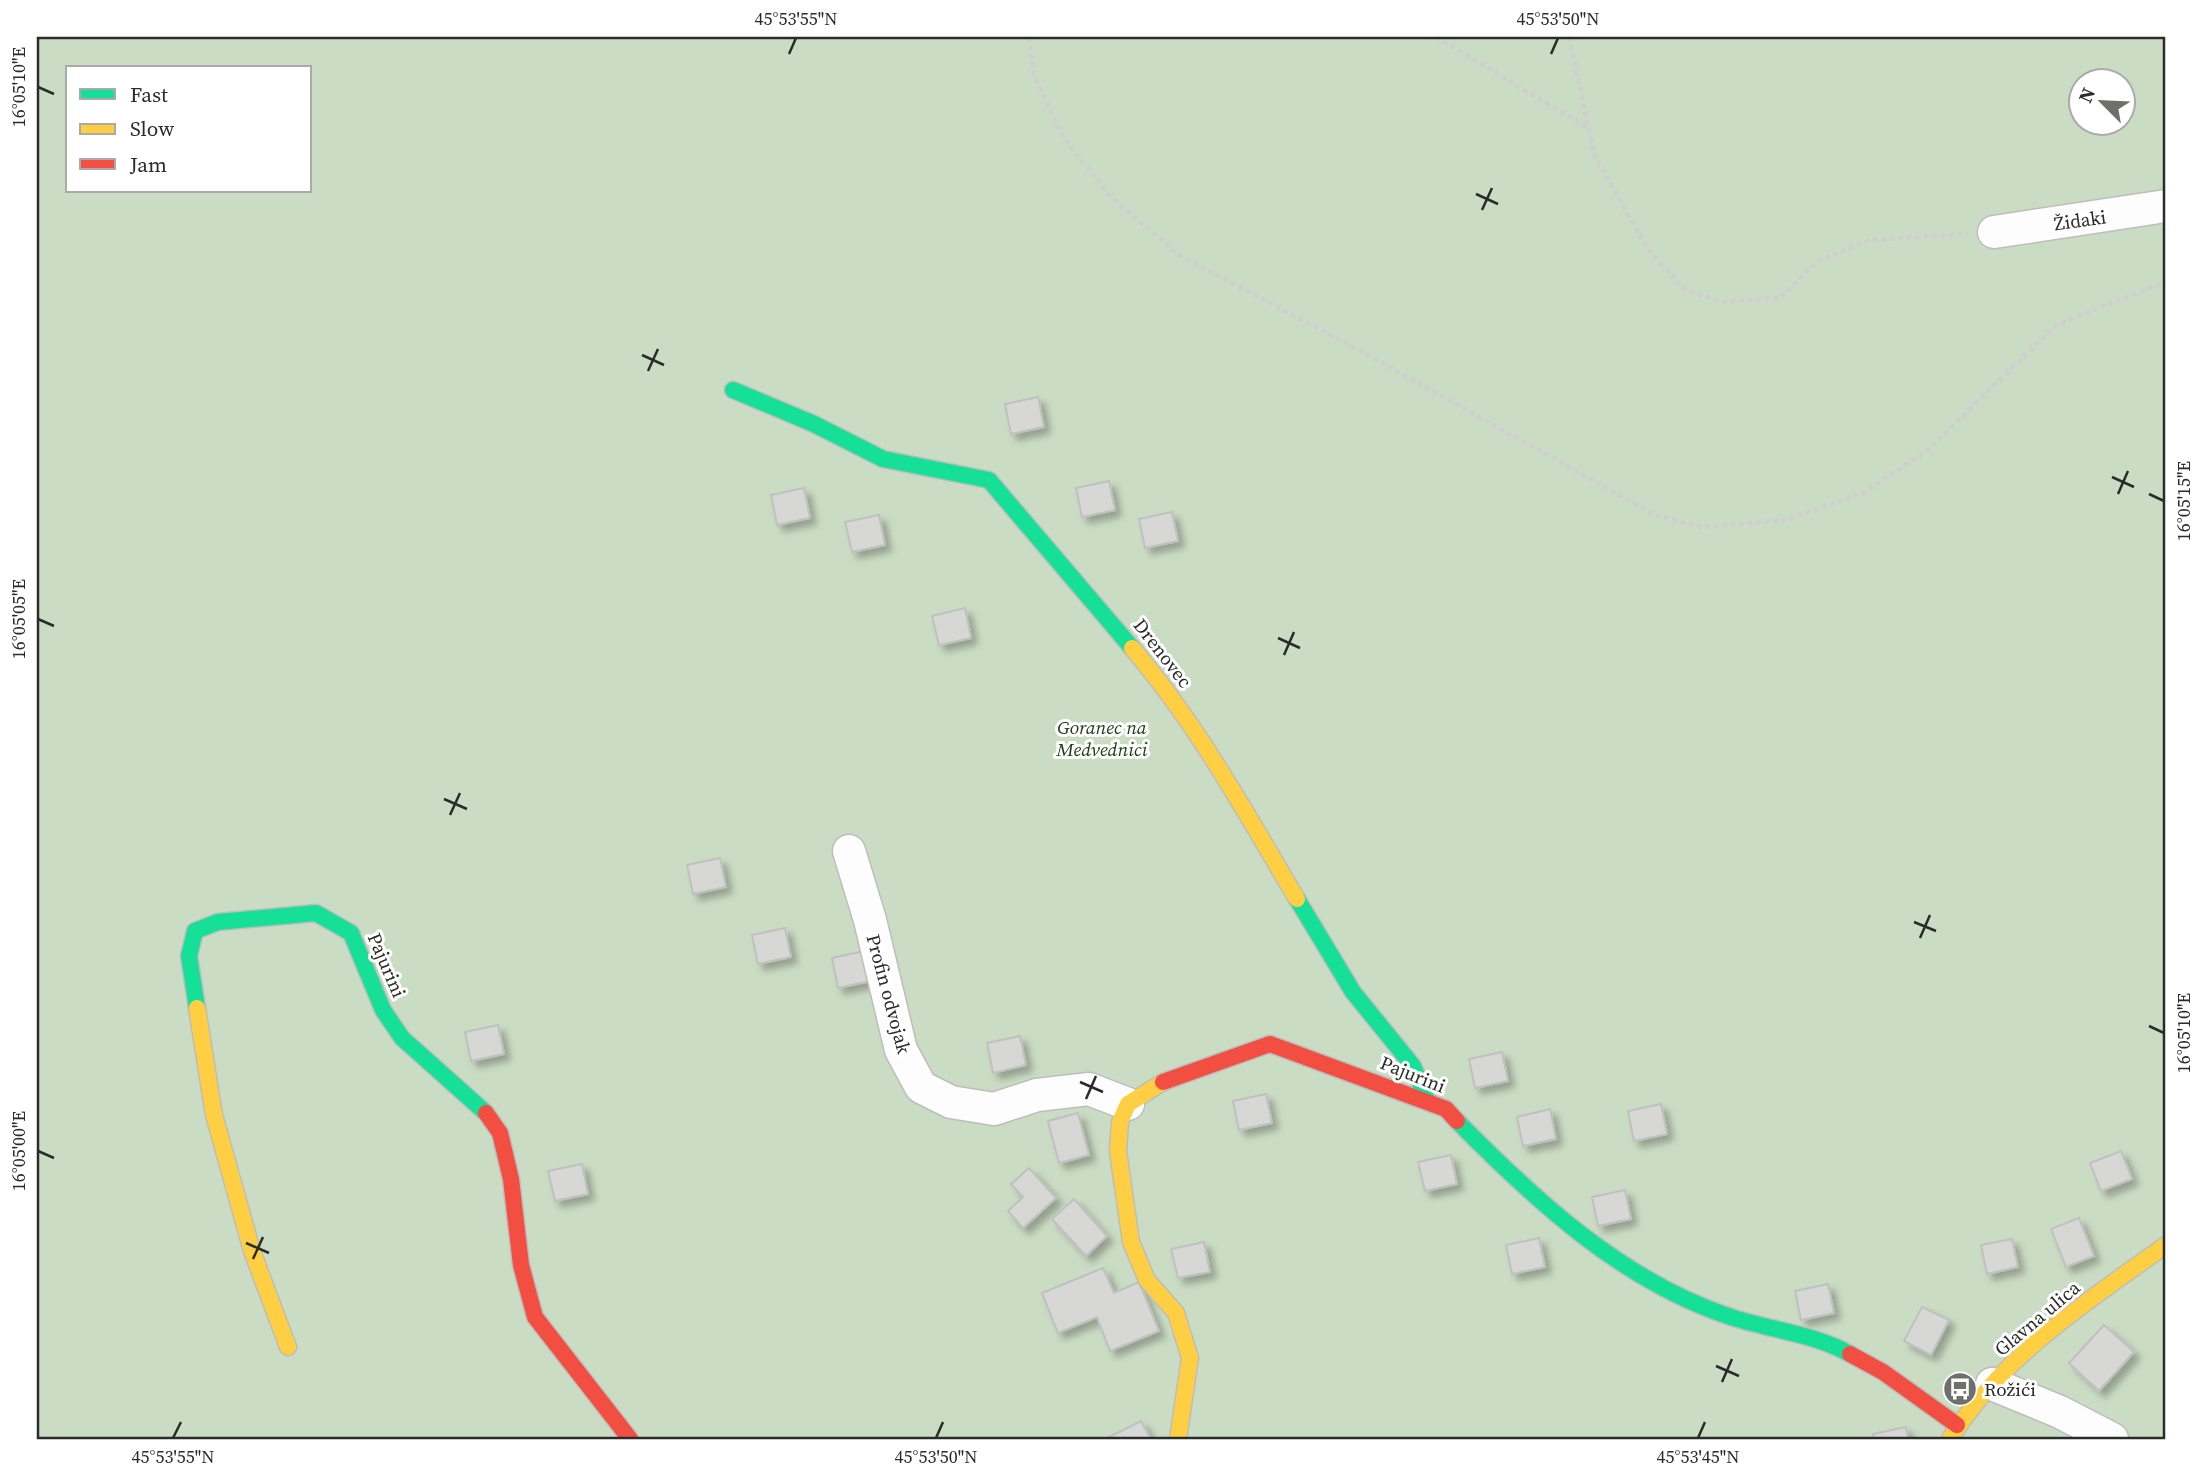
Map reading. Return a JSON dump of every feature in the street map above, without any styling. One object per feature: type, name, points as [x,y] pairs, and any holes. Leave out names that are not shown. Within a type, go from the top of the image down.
[{"type":"street","name":"Židaki","points":[[1994,232],[2166,206]]},
{"type":"street","name":"Drenovec","points":[[733,390],[814,424],[883,458],[989,480],[1160,681],[1218,766],[1353,992],[1413,1066],[1427,1100]]},
{"type":"street","name":"Profin odvojak","points":[[849,851],[870,920],[901,1050],[921,1087],[951,1102],[994,1109],[1037,1095],[1089,1088],[1128,1104]]},
{"type":"street","name":"Pajurini","points":[[288,1347],[253,1251],[214,1115],[189,956],[195,931],[218,922],[316,913],[351,933],[383,1010],[402,1038],[488,1115],[500,1133],[511,1179],[519,1253],[535,1317],[630,1439]]},
{"type":"street","name":"Pajurini","points":[[1128,1104],[1167,1079],[1270,1044],[1427,1100],[1446,1109],[1527,1192],[1641,1277],[1727,1315],[1832,1344],[1883,1372],[1954,1432]]},
{"type":"street","points":[[1128,1104],[1120,1122],[1118,1151],[1131,1242],[1147,1280],[1177,1313],[1190,1358],[1178,1439]]},
{"type":"street","name":"Glavna ulica","points":[[1954,1432],[1992,1384],[2079,1308],[2166,1245]]},
{"type":"street","points":[[1992,1384],[2060,1412],[2112,1439]]},
{"type":"path","points":[[1029,37],[1034,75],[1062,136],[1112,198],[1179,256],[1359,350],[1655,515],[1701,527],[1785,520],[1863,493],[1929,449],[2057,324],[2166,282]]},
{"type":"path","points":[[1436,37],[1588,128]]},
{"type":"path","points":[[1569,37],[1594,154],[1647,248],[1685,290],[1724,302],[1780,298],[1818,261],[1870,240],[1994,232]]},
{"type":"green space","name":"Goranec na Medvednici","points":[[37,37],[2166,37],[2166,1439],[37,1439]]},
{"type":"building","points":[[1038,397],[1044,427],[1011,434],[1005,404]]},
{"type":"building","points":[[1109,481],[1115,510],[1082,517],[1076,488]]},
{"type":"building","points":[[804,488],[810,518],[777,525],[771,495]]},
{"type":"building","points":[[1172,512],[1178,541],[1145,548],[1139,519]]},
{"type":"building","points":[[879,515],[885,545],[852,552],[845,522]]},
{"type":"building","points":[[965,608],[971,638],[939,645],[932,616]]},
{"type":"building","points":[[720,858],[726,887],[693,894],[687,865]]},
{"type":"building","points":[[785,928],[791,957],[758,964],[752,935]]},
{"type":"building","points":[[865,951],[871,981],[838,988],[832,958]]},
{"type":"building","points":[[498,1025],[504,1054],[471,1061],[465,1032]]},
{"type":"building","points":[[1020,1036],[1026,1065],[993,1073],[987,1043]]},
{"type":"building","points":[[1502,1052],[1508,1081],[1475,1088],[1469,1059]]},
{"type":"building","points":[[1266,1094],[1272,1123],[1239,1130],[1233,1101]]},
{"type":"building","points":[[1661,1104],[1667,1134],[1634,1141],[1628,1111]]},
{"type":"building","points":[[1550,1109],[1556,1139],[1523,1146],[1517,1117]]},
{"type":"building","points":[[1078,1113],[1089,1155],[1059,1163],[1048,1121]]},
{"type":"building","points":[[2121,1151],[2132,1179],[2101,1191],[2090,1163]]},
{"type":"building","points":[[1451,1155],[1457,1184],[1425,1191],[1418,1162]]},
{"type":"building","points":[[582,1164],[588,1194],[555,1201],[548,1171]]},
{"type":"building","points":[[1029,1168],[1056,1198],[1023,1228],[1008,1211],[1023,1197],[1011,1184]]},
{"type":"building","points":[[1625,1190],[1631,1219],[1598,1226],[1592,1197]]},
{"type":"building","points":[[1074,1199],[1107,1236],[1086,1256],[1052,1219]]},
{"type":"building","points":[[2079,1218],[2094,1256],[2066,1267],[2051,1229]]},
{"type":"building","points":[[1539,1238],[1545,1267],[1512,1274],[1506,1245]]},
{"type":"building","points":[[2012,1239],[2018,1267],[1987,1274],[1981,1245]]},
{"type":"building","points":[[1204,1242],[1210,1272],[1178,1278],[1171,1249]]},
{"type":"building","points":[[1103,1268],[1114,1293],[1139,1282],[1159,1331],[1110,1351],[1097,1317],[1058,1333],[1042,1293]]},
{"type":"building","points":[[1828,1284],[1834,1313],[1801,1320],[1795,1291]]},
{"type":"building","points":[[1922,1307],[1949,1320],[1931,1355],[1904,1341]]},
{"type":"building","points":[[2104,1325],[2134,1352],[2099,1391],[2069,1363]]},
{"type":"building","points":[[1141,1421],[1151,1439],[1105,1439]]},
{"type":"building","points":[[1906,1427],[1908,1439],[1874,1439],[1873,1434]]},
{"type":"traffic: fast","points":[[733,390],[814,424],[883,459],[989,480],[1132,648]]},
{"type":"traffic: fast","points":[[1297,899],[1353,992],[1413,1066],[1427,1100]]},
{"type":"traffic: fast","points":[[197,1008],[189,956],[195,931],[218,922],[316,913],[351,933],[383,1010],[402,1038],[486,1113]]},
{"type":"traffic: fast","points":[[1457,1121],[1549,1208],[1582,1235],[1651,1281],[1689,1301],[1728,1316],[1806,1336],[1850,1354]]},
{"type":"traffic: slow","points":[[1132,648],[1199,738],[1297,899]]},
{"type":"traffic: slow","points":[[197,1008],[214,1115],[252,1251],[288,1347]]},
{"type":"traffic: slow","points":[[1163,1082],[1128,1104],[1120,1122],[1118,1151],[1131,1242],[1147,1280],[1176,1313],[1190,1358],[1178,1439]]},
{"type":"traffic: slow","points":[[1950,1439],[1971,1409],[2021,1356],[2077,1309],[2166,1245]]},
{"type":"traffic: jam","points":[[1163,1082],[1270,1044],[1446,1109],[1457,1121]]},
{"type":"traffic: jam","points":[[486,1113],[500,1133],[511,1179],[521,1265],[535,1317],[630,1439]]},
{"type":"traffic: jam","points":[[1850,1354],[1883,1372],[1957,1425]]},
{"type":"place","name":"Rožići","points":[[1960,1389]]}]
